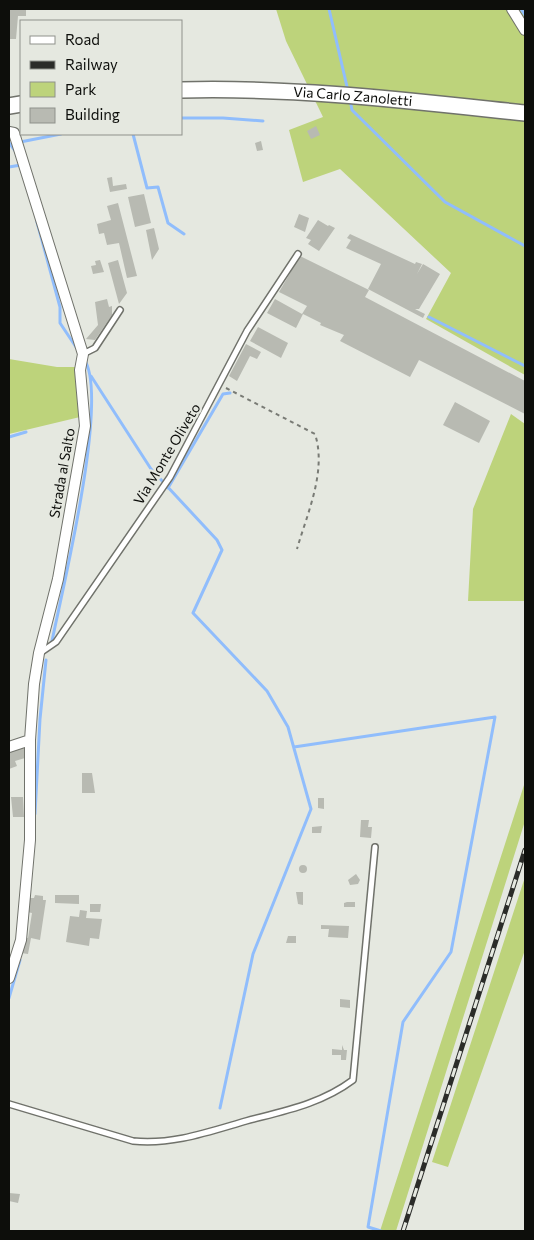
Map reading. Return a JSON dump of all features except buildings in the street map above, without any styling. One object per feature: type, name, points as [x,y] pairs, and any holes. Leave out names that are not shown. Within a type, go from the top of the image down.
[{"type":"main road","name":"Via Carlo Zanoletti","points":[[182,90],[239,88],[347,95],[525,113]]},
{"type":"street","points":[[512,9],[525,30]]},
{"type":"street","name":"Strada al Salto","points":[[9,978],[21,940],[29,850],[30,740],[34,684],[39,653],[58,579],[85,426],[80,370],[82,357],[15,139]]},
{"type":"street","points":[[9,747],[30,740]]},
{"type":"lane","name":"Via Monte Oliveto","points":[[39,653],[56,642],[162,488],[247,331],[298,254]]},
{"type":"lane","points":[[82,357],[95,348],[120,310]]},
{"type":"lane","points":[[9,1104],[133,1141],[152,1143],[182,1139],[311,1104],[338,1092],[353,1080],[375,847]]},
{"type":"path","points":[[220,384],[315,434],[319,447],[316,487],[297,549]]},
{"type":"green space","points":[[276,9],[525,9],[525,375],[426,319],[451,273],[340,169],[303,182],[289,130],[323,117],[286,41]]},
{"type":"green space","points":[[9,359],[57,367],[75,367],[80,417],[9,434]]},
{"type":"green space","points":[[511,414],[525,424],[525,601],[468,601],[473,509]]},
{"type":"green space","points":[[525,782],[525,821],[396,1231],[380,1231]]},
{"type":"green space","points":[[525,877],[525,950],[448,1167],[432,1162]]},
{"type":"waterway","points":[[329,9],[348,91]]},
{"type":"waterway","points":[[521,9],[525,15]]},
{"type":"waterway","points":[[350,100],[352,110],[445,202],[525,246]]},
{"type":"waterway","points":[[182,118],[223,118],[263,121]]},
{"type":"waterway","points":[[16,152],[10,144],[56,135]]},
{"type":"waterway","points":[[133,135],[147,188],[158,187],[168,223],[184,234]]},
{"type":"waterway","points":[[9,167],[21,165]]},
{"type":"waterway","points":[[37,222],[60,307],[60,323],[78,350]]},
{"type":"waterway","points":[[429,317],[525,366]]},
{"type":"waterway","points":[[52,641],[82,495],[88,451],[91,412],[90,380],[84,359]]},
{"type":"waterway","points":[[91,376],[151,469],[217,540],[222,550],[193,613],[267,691],[288,727],[311,809],[253,954],[220,1108]]},
{"type":"waterway","points":[[168,488],[223,394],[230,393]]},
{"type":"waterway","points":[[9,437],[26,432]]},
{"type":"waterway","points":[[35,814],[40,719],[46,660]]},
{"type":"waterway","points":[[294,747],[495,717],[451,952],[403,1022],[368,1227],[381,1231]]},
{"type":"waterway","points":[[9,998],[20,960]]},
{"type":"railway","points":[[403,1231],[525,850]]}]
